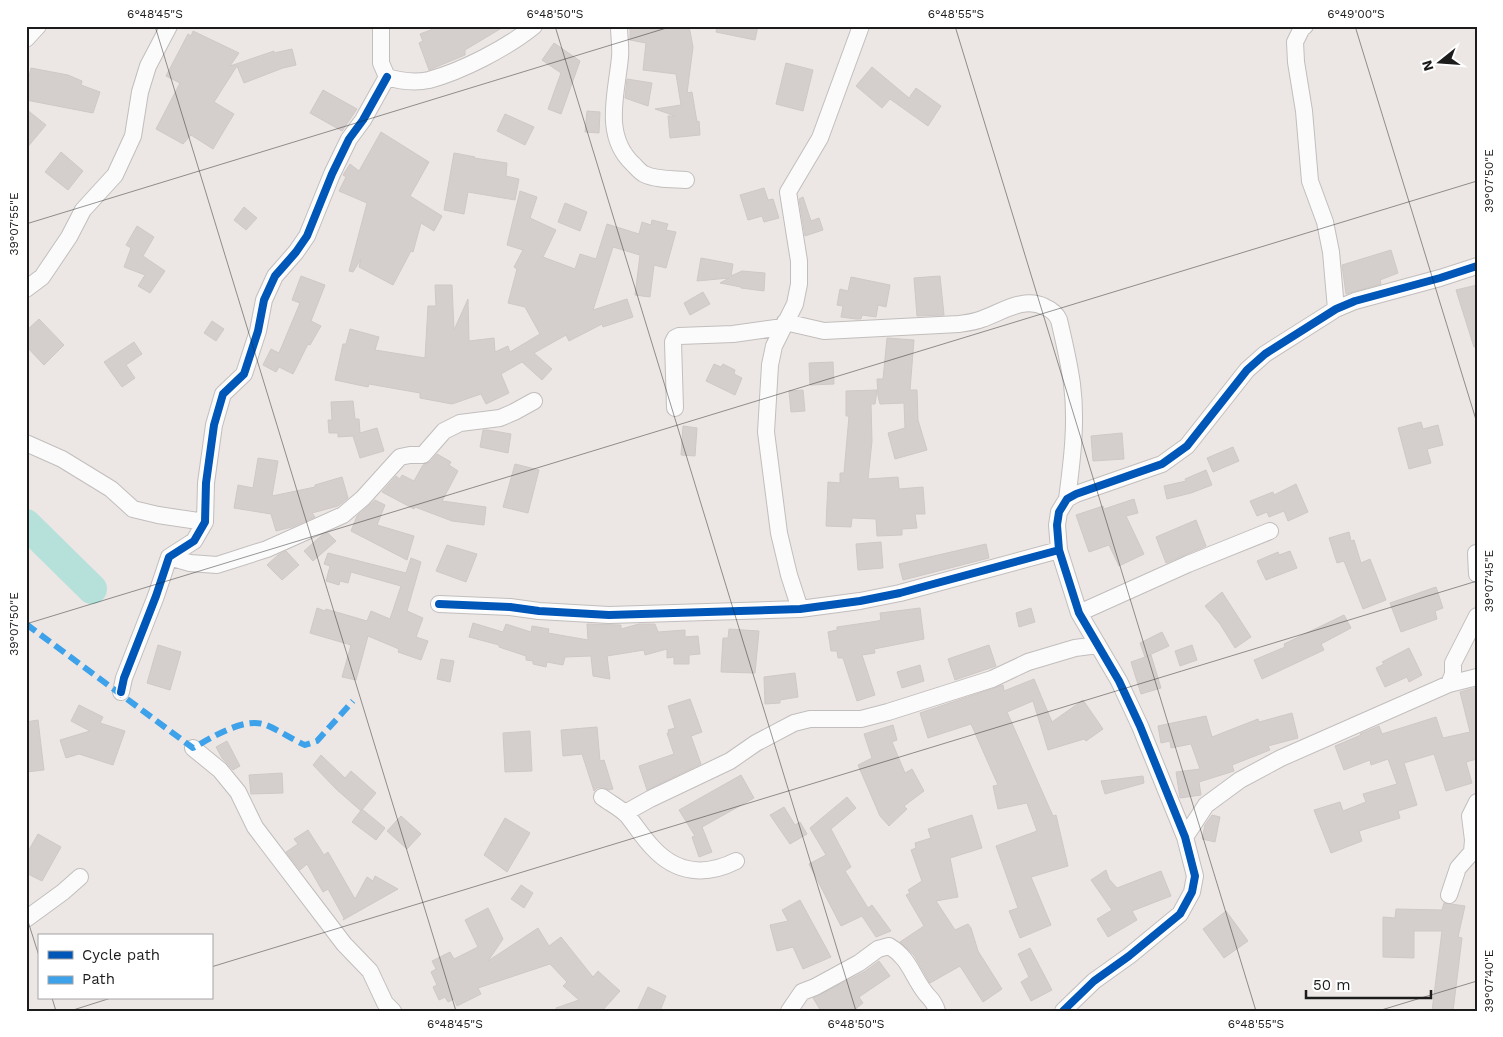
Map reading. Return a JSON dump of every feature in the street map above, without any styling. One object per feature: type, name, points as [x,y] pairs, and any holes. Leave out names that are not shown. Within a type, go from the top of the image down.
[{"type":"street","points":[[26,39],[38,26]]},
{"type":"street","points":[[26,289],[42,277],[69,237],[83,210],[115,175],[133,136],[140,92],[148,66],[169,26]]},
{"type":"street","points":[[381,26],[381,63],[387,77]]},
{"type":"street","points":[[387,77],[401,81],[428,80],[472,64],[523,35],[534,26]]},
{"type":"street","points":[[619,26],[620,56],[613,126],[622,150],[628,159],[644,174],[686,180]]},
{"type":"street","points":[[800,609],[779,533],[766,432],[770,366],[774,346],[795,304],[799,284],[799,261],[788,192],[820,138],[861,26]]},
{"type":"street","points":[[1306,26],[1302,28],[1295,42],[1296,62],[1304,111],[1310,181],[1325,222],[1331,252],[1336,309]]},
{"type":"street","points":[[121,692],[124,678],[169,557],[194,541],[205,522],[206,483],[210,448],[223,394],[244,374],[258,331],[264,300],[275,276],[307,236],[332,174],[349,139],[363,120],[387,77]]},
{"type":"street","points":[[1067,499],[1076,494],[1162,464],[1187,446],[1247,370],[1265,354],[1336,309],[1355,301],[1477,266]]},
{"type":"street","points":[[675,408],[674,342],[675,338],[679,336],[733,334],[784,324],[824,331],[959,324],[980,320],[1025,302],[1040,304],[1056,313],[1072,385],[1074,427],[1067,499],[1059,512],[1057,525],[1059,550],[1079,613],[1119,681],[1140,726],[1185,837],[1195,876],[1192,892],[1180,914],[1129,956],[1094,981],[1063,1011]]},
{"type":"street","points":[[169,557],[190,563],[217,565],[300,536],[343,515],[363,498],[400,457],[423,455],[444,431],[460,423],[500,418],[534,401]]},
{"type":"street","points":[[26,444],[62,459],[111,489],[133,509],[205,522]]},
{"type":"street","points":[[1079,613],[1188,564],[1270,531]]},
{"type":"street","points":[[439,604],[510,607],[609,616],[800,609],[860,601],[900,593],[1059,550]]},
{"type":"street","points":[[1476,553],[1477,574]]},
{"type":"street","points":[[1449,684],[1453,674],[1453,663],[1477,616]]},
{"type":"street","points":[[625,813],[730,760],[756,743],[794,723],[810,719],[861,719],[992,678],[1028,662],[1076,648],[1098,645]]},
{"type":"street","points":[[1185,837],[1206,805],[1240,780],[1281,758],[1449,684],[1477,677]]},
{"type":"street","points":[[193,748],[220,770],[238,792],[246,813],[255,827],[344,944],[370,971],[385,1003],[393,1011]]},
{"type":"street","points":[[602,797],[625,813],[653,848],[669,863],[686,870],[708,870],[726,866],[736,861]]},
{"type":"street","points":[[1449,895],[1458,868],[1472,852],[1473,840],[1470,816],[1477,802]]},
{"type":"street","points":[[26,919],[64,892],[80,877]]},
{"type":"street","points":[[789,1011],[802,992],[859,963],[878,949],[889,946],[899,952],[910,966],[924,991],[933,999],[937,1011]]},
{"type":"street","points":[[1077,996],[1086,1011]]},
{"type":"building","points":[[441,26],[505,26],[465,50],[465,55],[429,70],[419,43],[423,41],[420,34]]},
{"type":"building","points":[[630,26],[689,26],[693,47],[687,93],[692,92],[697,122],[699,121],[700,135],[670,138],[668,116],[675,116],[655,109],[681,105],[676,74],[643,70],[646,43],[630,40]]},
{"type":"building","points":[[717,26],[758,26],[755,40],[716,32]]},
{"type":"building","points":[[193,31],[239,53],[230,66],[274,51],[274,53],[292,49],[296,65],[244,83],[237,66],[214,102],[234,114],[213,149],[191,135],[183,144],[156,129],[180,83],[166,76],[188,34],[191,36]]},
{"type":"building","points":[[554,43],[580,61],[561,114],[548,109],[561,73],[542,60]]},
{"type":"building","points":[[786,63],[813,70],[803,111],[776,104]]},
{"type":"building","points":[[872,67],[909,98],[916,88],[941,106],[928,126],[890,99],[882,108],[856,86]]},
{"type":"building","points":[[31,68],[68,75],[82,81],[81,85],[100,92],[93,113],[26,100],[26,90]]},
{"type":"building","points":[[627,79],[652,83],[648,106],[625,98]]},
{"type":"building","points":[[323,90],[357,109],[342,131],[310,113]]},
{"type":"building","points":[[26,109],[46,125],[26,149]]},
{"type":"building","points":[[587,111],[600,112],[599,133],[585,132]]},
{"type":"building","points":[[505,114],[534,127],[525,145],[497,131]]},
{"type":"building","points":[[381,132],[429,162],[410,196],[442,216],[434,231],[421,223],[413,252],[411,251],[393,285],[359,267],[361,259],[353,272],[349,271],[367,203],[339,191],[346,177],[343,175],[350,164],[359,171]]},
{"type":"building","points":[[61,152],[83,171],[68,190],[45,172]]},
{"type":"building","points":[[454,153],[507,163],[506,176],[519,179],[515,200],[468,192],[464,214],[444,210]]},
{"type":"building","points":[[764,188],[768,200],[773,199],[779,218],[764,222],[762,216],[748,220],[740,195]]},
{"type":"building","points":[[520,191],[537,197],[530,218],[556,230],[543,257],[575,269],[580,254],[596,259],[607,224],[639,234],[642,222],[651,225],[652,220],[668,224],[666,230],[676,232],[666,268],[654,265],[650,297],[635,295],[640,255],[613,247],[593,310],[627,299],[633,317],[603,327],[602,324],[569,341],[566,335],[534,353],[552,369],[542,380],[522,362],[501,374],[509,393],[486,404],[481,394],[452,404],[420,398],[420,393],[369,384],[368,387],[335,380],[343,344],[346,344],[350,329],[379,337],[375,350],[425,358],[428,306],[436,306],[435,285],[452,285],[454,330],[468,299],[469,341],[494,338],[495,352],[508,346],[510,352],[540,334],[525,307],[508,303],[517,269],[514,267],[523,250],[507,245]]},
{"type":"building","points":[[803,197],[811,221],[819,218],[823,230],[805,236],[799,199]]},
{"type":"building","points":[[565,203],[587,212],[580,231],[558,222]]},
{"type":"building","points":[[244,207],[257,218],[246,230],[234,220]]},
{"type":"building","points":[[137,226],[154,237],[143,256],[165,271],[150,293],[138,286],[145,275],[124,267],[131,248],[126,245]]},
{"type":"building","points":[[1391,250],[1398,273],[1380,280],[1381,284],[1346,294],[1342,265]]},
{"type":"building","points":[[701,258],[733,264],[731,276],[742,271],[765,273],[764,291],[720,283],[729,278],[697,281]]},
{"type":"building","points":[[301,276],[325,285],[311,321],[321,326],[310,345],[308,344],[293,374],[279,367],[276,372],[263,365],[271,349],[279,353],[300,303],[292,300]]},
{"type":"building","points":[[940,276],[944,315],[917,316],[914,278]]},
{"type":"building","points":[[851,277],[890,285],[886,307],[878,305],[876,317],[862,315],[861,319],[856,319],[841,317],[843,306],[837,305],[840,289],[848,291]]},
{"type":"building","points":[[1477,285],[1477,347],[1474,347],[1456,290]]},
{"type":"building","points":[[703,292],[710,304],[690,315],[684,303]]},
{"type":"building","points":[[39,319],[64,345],[44,365],[26,346],[26,331]]},
{"type":"building","points":[[212,321],[224,329],[216,341],[204,333]]},
{"type":"building","points":[[887,338],[914,340],[910,390],[917,390],[918,420],[927,450],[895,459],[888,433],[905,428],[904,403],[880,404],[878,396],[877,379],[883,379]]},
{"type":"building","points":[[134,342],[142,354],[126,365],[135,378],[122,387],[104,362]]},
{"type":"building","points":[[833,362],[834,384],[810,385],[809,363]]},
{"type":"building","points":[[714,364],[721,367],[723,364],[735,370],[734,374],[742,378],[735,395],[706,381]]},
{"type":"building","points":[[803,390],[805,411],[791,412],[789,391]]},
{"type":"building","points":[[877,390],[875,404],[871,404],[872,441],[868,479],[898,477],[899,489],[923,487],[925,514],[915,514],[917,528],[902,529],[902,535],[877,536],[876,519],[852,518],[851,527],[826,526],[828,482],[840,483],[840,473],[844,473],[849,416],[846,416],[846,391]]},
{"type":"building","points":[[353,401],[355,419],[359,419],[360,433],[377,428],[384,451],[360,458],[353,436],[338,437],[338,433],[329,433],[328,420],[332,420],[331,402]]},
{"type":"building","points":[[1421,422],[1423,429],[1438,425],[1443,445],[1427,449],[1431,463],[1409,469],[1398,428]]},
{"type":"building","points":[[683,426],[697,428],[695,456],[681,455]]},
{"type":"building","points":[[483,430],[511,434],[508,453],[480,447]]},
{"type":"building","points":[[1122,433],[1124,459],[1093,461],[1091,436]]},
{"type":"building","points":[[1233,447],[1239,461],[1213,472],[1207,458]]},
{"type":"building","points":[[437,454],[451,462],[449,465],[458,471],[442,501],[486,507],[484,525],[452,521],[415,507],[414,509],[382,492],[396,476],[400,479],[402,475],[414,481],[423,465],[430,462]]},
{"type":"building","points":[[258,458],[278,461],[272,496],[315,487],[315,485],[342,477],[348,498],[338,506],[312,513],[315,517],[292,527],[276,531],[271,514],[234,508],[238,485],[253,488]]},
{"type":"building","points":[[515,464],[539,470],[528,513],[503,507]]},
{"type":"building","points":[[1206,470],[1212,485],[1167,499],[1164,486],[1186,481],[1185,479]]},
{"type":"building","points":[[1296,484],[1308,512],[1288,521],[1284,511],[1269,517],[1267,512],[1257,516],[1250,501],[1273,492],[1274,495]]},
{"type":"building","points":[[1134,499],[1138,513],[1126,516],[1144,554],[1119,566],[1109,545],[1089,552],[1076,515],[1103,506],[1104,509]]},
{"type":"building","points":[[375,500],[385,505],[377,525],[414,536],[407,560],[351,531],[357,516]]},
{"type":"building","points":[[1196,520],[1206,546],[1166,563],[1156,537]]},
{"type":"building","points":[[1349,532],[1351,541],[1354,540],[1361,563],[1370,559],[1386,600],[1363,609],[1344,561],[1337,563],[1329,538]]},
{"type":"building","points":[[328,533],[336,541],[313,561],[304,551],[322,535]]},
{"type":"building","points":[[881,542],[883,568],[858,570],[856,544]]},
{"type":"building","points":[[986,544],[989,558],[903,580],[899,564]]},
{"type":"building","points":[[447,545],[477,554],[466,582],[436,571]]},
{"type":"building","points":[[286,551],[299,565],[282,580],[267,565],[278,555]]},
{"type":"building","points":[[1290,551],[1297,568],[1266,580],[1257,561],[1278,552],[1279,555]]},
{"type":"building","points":[[328,553],[406,573],[411,558],[421,562],[407,611],[423,618],[416,637],[428,641],[421,660],[398,652],[399,649],[368,636],[356,680],[342,677],[351,645],[310,633],[317,608],[367,621],[371,611],[390,619],[401,586],[351,572],[348,583],[340,581],[339,585],[326,581],[330,566],[324,564]]},
{"type":"building","points":[[1436,587],[1443,608],[1435,611],[1437,619],[1401,632],[1390,603]]},
{"type":"building","points":[[1222,592],[1251,637],[1235,648],[1220,624],[1205,606]]},
{"type":"building","points":[[920,608],[924,639],[874,649],[875,653],[862,655],[875,695],[857,701],[843,658],[838,658],[837,651],[831,651],[828,632],[837,630],[837,627],[881,620],[880,613]]},
{"type":"building","points":[[1031,608],[1035,622],[1019,627],[1016,613]]},
{"type":"building","points":[[1344,615],[1351,628],[1321,644],[1324,650],[1262,679],[1254,660],[1285,647],[1284,644]]},
{"type":"building","points":[[473,623],[503,632],[506,624],[531,632],[532,626],[549,629],[548,633],[588,640],[587,624],[621,625],[621,629],[639,624],[655,624],[658,632],[685,630],[685,637],[698,636],[700,654],[689,655],[689,664],[674,664],[674,657],[667,658],[667,649],[645,655],[644,650],[607,656],[610,679],[593,676],[591,656],[565,657],[563,665],[547,662],[546,667],[533,664],[533,661],[526,660],[526,656],[499,647],[499,645],[469,637]]},
{"type":"building","points":[[729,629],[759,631],[755,673],[721,672],[723,638],[728,638]]},
{"type":"building","points":[[1162,632],[1169,646],[1145,657],[1140,643]]},
{"type":"building","points":[[158,645],[181,652],[170,690],[147,683]]},
{"type":"building","points":[[989,645],[996,666],[955,680],[948,659]]},
{"type":"building","points":[[1192,645],[1197,660],[1180,666],[1175,651]]},
{"type":"building","points":[[1409,648],[1422,675],[1409,682],[1407,677],[1385,687],[1376,668],[1384,664],[1382,662]]},
{"type":"building","points":[[1151,655],[1161,688],[1141,694],[1131,662]]},
{"type":"building","points":[[441,659],[454,661],[450,682],[437,679]]},
{"type":"building","points":[[920,665],[924,681],[902,688],[897,672]]},
{"type":"building","points":[[795,673],[798,697],[780,700],[780,703],[765,704],[764,677]]},
{"type":"building","points":[[1034,679],[1052,722],[1083,700],[1103,729],[1086,741],[1084,739],[1048,750],[1033,701],[1007,712],[1053,816],[1056,815],[1068,866],[1031,877],[1051,925],[1020,938],[1009,911],[1018,908],[996,846],[1037,831],[1027,803],[998,809],[993,786],[998,785],[971,724],[928,738],[920,713],[1003,685],[1004,691]]},
{"type":"building","points":[[1477,687],[1477,759],[1466,762],[1472,783],[1446,791],[1434,754],[1404,763],[1417,805],[1398,811],[1400,818],[1359,831],[1362,841],[1331,853],[1314,810],[1340,802],[1343,811],[1366,802],[1363,794],[1397,784],[1388,759],[1371,765],[1370,760],[1344,770],[1335,746],[1379,726],[1382,734],[1436,717],[1443,738],[1470,732],[1460,692]]},
{"type":"building","points":[[690,699],[702,732],[691,736],[701,764],[647,790],[639,766],[674,754],[667,733],[669,733],[668,730],[675,728],[668,706]]},
{"type":"building","points":[[79,705],[103,717],[100,723],[125,731],[113,765],[79,754],[66,758],[60,740],[90,731],[71,721]]},
{"type":"building","points":[[1292,713],[1298,738],[1268,746],[1270,750],[1232,765],[1234,771],[1199,782],[1201,795],[1180,798],[1176,772],[1200,769],[1191,744],[1171,748],[1170,741],[1161,743],[1158,726],[1206,716],[1212,737],[1258,719],[1259,722]]},
{"type":"building","points":[[38,720],[44,770],[26,772],[26,722]]},
{"type":"building","points":[[893,725],[897,740],[892,742],[905,773],[912,769],[924,791],[904,806],[907,809],[889,826],[880,816],[858,765],[872,758],[864,734]]},
{"type":"building","points":[[597,727],[600,761],[604,760],[613,789],[609,790],[602,787],[594,791],[582,754],[563,756],[561,730]]},
{"type":"building","points":[[530,731],[532,771],[505,772],[503,733]]},
{"type":"building","points":[[227,741],[240,766],[233,770],[222,758],[216,747]]},
{"type":"building","points":[[321,755],[345,778],[351,771],[376,793],[361,811],[313,765]]},
{"type":"building","points":[[282,773],[283,793],[251,794],[249,775]]},
{"type":"building","points":[[741,775],[754,798],[702,827],[712,852],[699,857],[692,837],[695,836],[679,810]]},
{"type":"building","points":[[1143,776],[1144,783],[1105,794],[1101,781]]},
{"type":"building","points":[[847,797],[856,808],[831,829],[851,867],[845,871],[868,908],[872,905],[891,931],[876,937],[862,916],[841,926],[809,864],[826,855],[810,828]]},
{"type":"building","points":[[784,807],[795,825],[800,822],[807,834],[790,844],[770,815]]},
{"type":"building","points":[[362,809],[385,828],[376,840],[352,822]]},
{"type":"building","points":[[972,815],[982,848],[950,858],[958,897],[936,901],[955,930],[968,924],[971,928],[978,951],[1002,989],[983,1002],[960,966],[930,983],[914,955],[900,942],[924,926],[906,895],[910,893],[908,890],[922,881],[911,850],[916,848],[915,843],[931,838],[928,829]]},
{"type":"building","points":[[1212,815],[1220,817],[1215,842],[1202,839],[1205,825]]},
{"type":"building","points":[[401,816],[421,834],[407,849],[387,831]]},
{"type":"building","points":[[505,818],[530,833],[507,872],[484,855]]},
{"type":"building","points":[[308,830],[324,855],[328,852],[355,899],[367,877],[373,881],[375,876],[398,889],[343,920],[344,918],[328,889],[323,892],[307,864],[300,870],[286,852],[298,844],[294,839]]},
{"type":"building","points":[[38,834],[61,847],[42,881],[26,873],[26,855]]},
{"type":"building","points":[[1106,870],[1109,879],[1117,888],[1161,871],[1171,896],[1132,911],[1137,920],[1108,937],[1097,919],[1112,910],[1091,880]]},
{"type":"building","points":[[521,885],[533,893],[524,908],[511,899]]},
{"type":"building","points":[[800,900],[831,957],[803,969],[793,947],[777,951],[770,925],[788,921],[782,910]]},
{"type":"building","points":[[1444,903],[1465,906],[1458,937],[1462,938],[1453,1011],[1432,1011],[1442,931],[1414,931],[1414,958],[1383,957],[1383,917],[1395,918],[1396,909],[1442,910]]},
{"type":"building","points":[[488,908],[503,939],[488,961],[538,928],[549,946],[561,937],[593,977],[598,971],[620,991],[602,1011],[556,1011],[556,1008],[579,1000],[563,986],[567,982],[550,964],[478,988],[481,994],[457,1006],[454,999],[448,1002],[445,997],[439,1000],[433,987],[437,985],[431,972],[436,969],[432,961],[450,952],[454,959],[478,947],[465,920]]},
{"type":"building","points":[[1226,911],[1248,941],[1224,958],[1203,929]]},
{"type":"building","points":[[1030,948],[1052,990],[1031,1001],[1021,982],[1029,977],[1018,954]]},
{"type":"building","points":[[879,961],[890,976],[859,997],[863,1003],[853,1011],[821,1011],[813,998],[864,972]]},
{"type":"building","points":[[648,987],[666,996],[660,1011],[637,1011]]},
{"type":"waterway","points":[[26,524],[92,589]]},
{"type":"marked path","points":[[26,624],[193,748],[236,726],[255,723],[263,724],[305,745],[317,741],[353,701]]},
{"type":"cycle path","points":[[121,692],[124,678],[169,557],[194,541],[205,522],[206,483],[214,425],[223,394],[244,374],[258,331],[264,300],[275,276],[307,236],[332,174],[349,139],[363,120],[387,77]]},
{"type":"cycle path","points":[[1063,1011],[1094,981],[1129,956],[1180,914],[1192,892],[1195,876],[1185,837],[1140,726],[1119,681],[1079,613],[1059,550],[1057,525],[1059,512],[1067,499],[1076,494],[1162,464],[1187,446],[1247,370],[1265,354],[1336,309],[1355,301],[1477,266]]},
{"type":"cycle path","points":[[439,604],[510,607],[539,611],[609,615],[800,609],[860,601],[900,593],[1059,550]]}]
